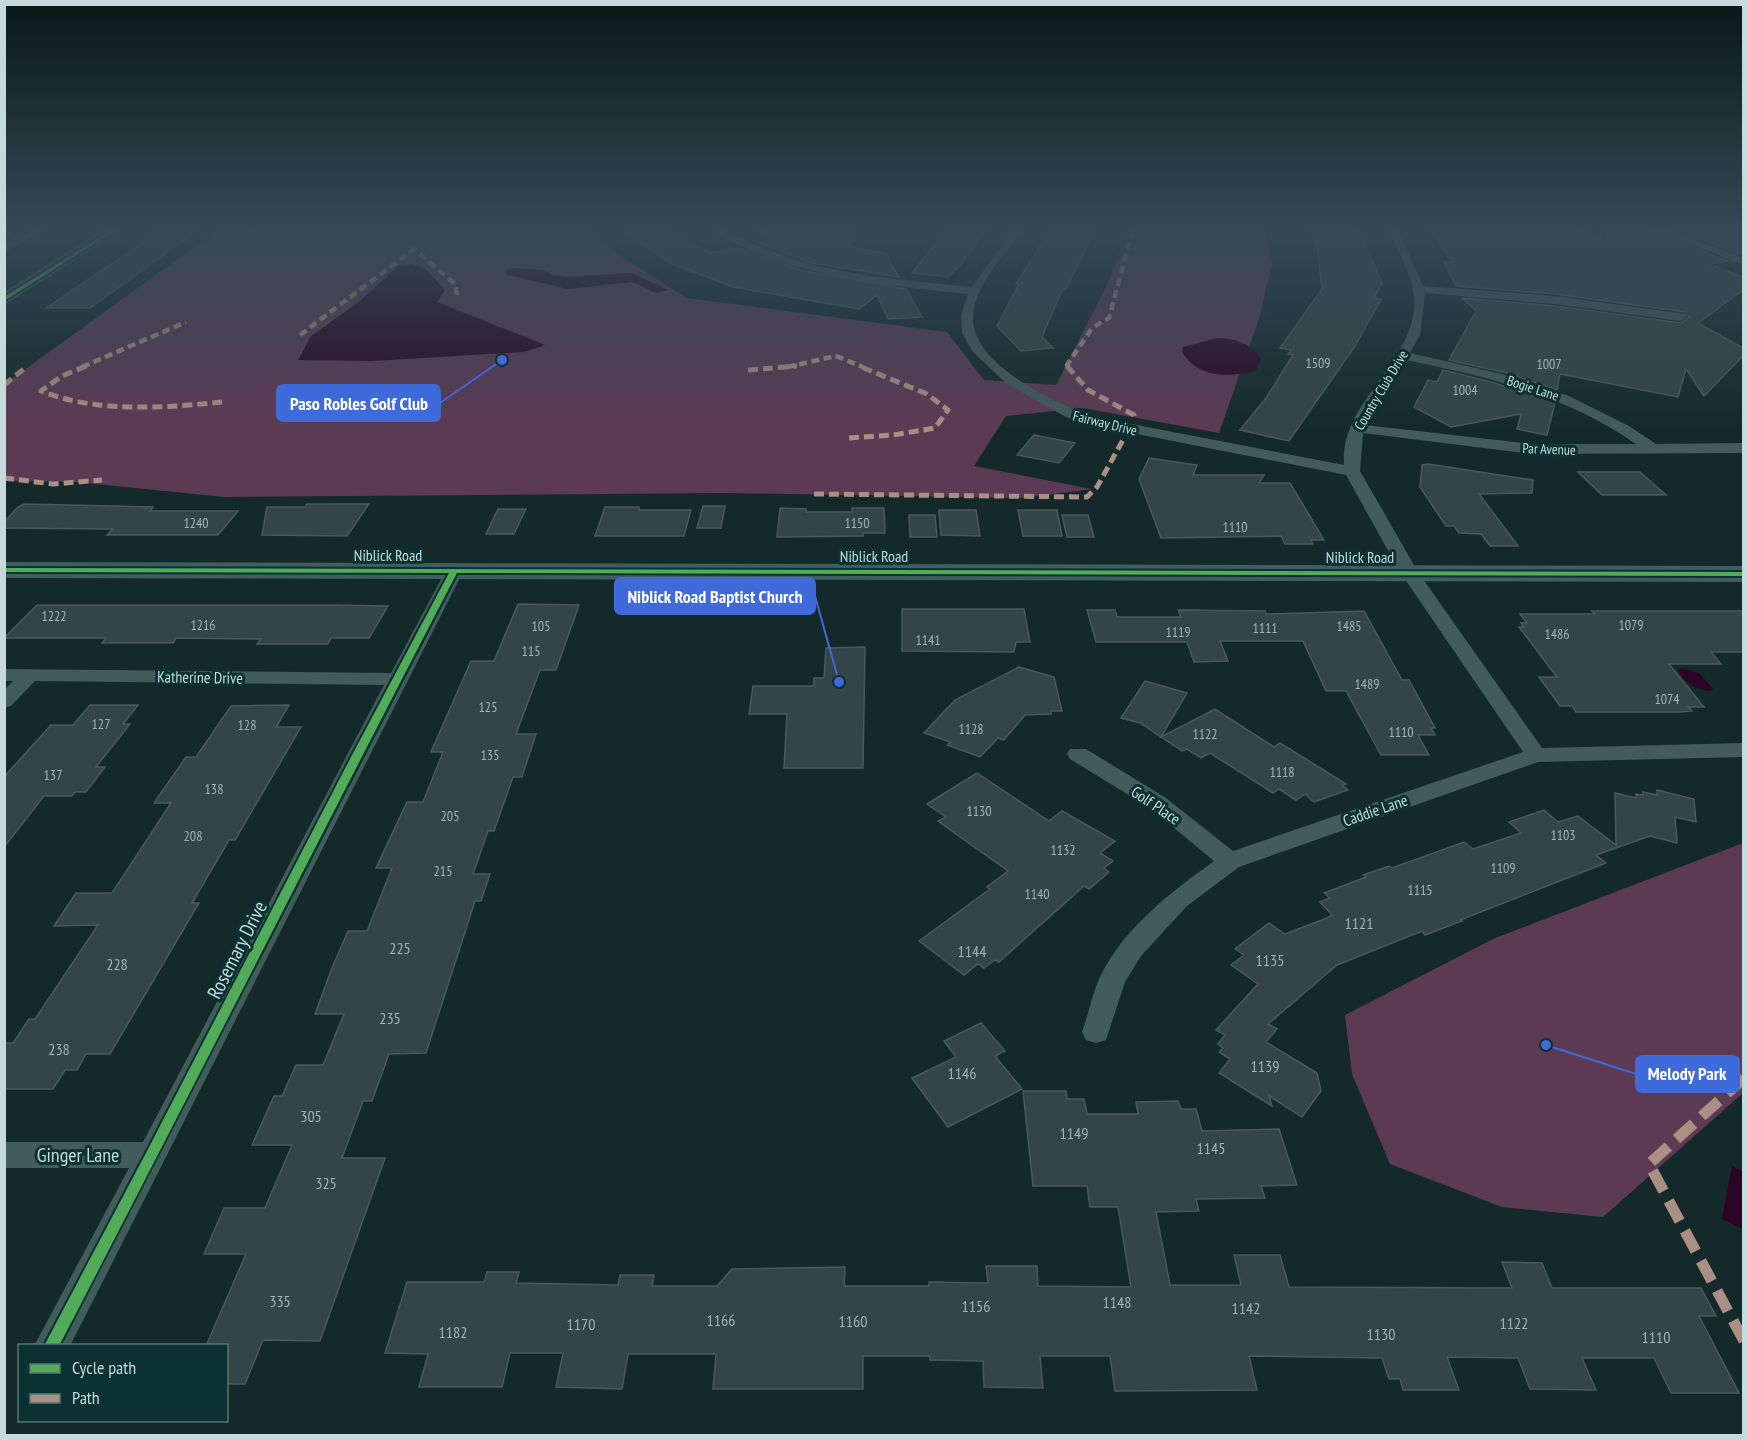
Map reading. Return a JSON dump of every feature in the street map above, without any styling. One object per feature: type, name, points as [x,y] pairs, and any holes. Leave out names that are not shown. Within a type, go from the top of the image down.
[{"type":"main road","name":"Niblick Road","points":[[4,570],[1743,574]]},
{"type":"street","name":"Fairway Drive","points":[[973,296],[966,319],[968,332],[975,344],[1009,380],[1026,393],[1063,412],[1123,429],[1352,471]]},
{"type":"street","name":"Country Club Drive","points":[[1352,471],[1351,458],[1356,428],[1414,335],[1418,296]]},
{"type":"street","points":[[1508,296],[1555,300],[1681,317]]},
{"type":"street","name":"Bogie Lane","points":[[1402,355],[1533,386],[1598,414],[1630,432],[1652,448]]},
{"type":"street","name":"Par Avenue","points":[[1356,428],[1532,449],[1743,448]]},
{"type":"street","points":[[1352,471],[1409,572],[1536,755]]},
{"type":"street","name":"Rosemary Drive","points":[[52,1344],[152,1155],[396,679],[455,570]]},
{"type":"street","name":"Katherine Drive","points":[[4,675],[396,679]]},
{"type":"street","points":[[4,702],[30,675]]},
{"type":"street","name":"Caddie Lane","points":[[1096,1032],[1112,980],[1132,949],[1178,900],[1230,861],[1536,755],[1743,750]]},
{"type":"street","name":"Golf Place","points":[[1078,754],[1158,803],[1230,861]]},
{"type":"street","name":"Ginger Lane","points":[[4,1155],[152,1155]]},
{"type":"shaded area","points":[[126,296],[684,296],[947,332],[984,380],[1056,385],[1101,296],[1265,296],[1260,316],[1219,433],[1083,408],[1006,416],[974,466],[1092,489],[1023,498],[725,493],[224,497],[76,482],[5,481],[5,384]]},
{"type":"shaded area","points":[[365,296],[441,296],[437,302],[545,345],[524,352],[372,361],[298,360],[311,336]]},
{"type":"shaded area","points":[[1217,338],[1236,340],[1252,349],[1261,358],[1256,371],[1215,374],[1197,367],[1182,352],[1183,347]]},
{"type":"shaded area","points":[[1682,668],[1699,673],[1713,689],[1710,691],[1695,688],[1684,679],[1678,670]]},
{"type":"shaded area","points":[[1743,843],[1743,1093],[1603,1217],[1502,1207],[1390,1164],[1352,1074],[1345,1015],[1493,939]]},
{"type":"shaded area","points":[[1732,1166],[1743,1172],[1743,1229],[1722,1219]]},
{"type":"building","points":[[63,296],[106,296],[90,308],[46,308]]},
{"type":"building","points":[[786,296],[875,296],[859,309]]},
{"type":"building","points":[[878,296],[910,296],[922,317],[888,319]]},
{"type":"building","points":[[1013,296],[1059,296],[1042,337],[1053,348],[1021,351],[997,326]]},
{"type":"building","points":[[1317,296],[1375,296],[1374,298],[1381,299],[1355,346],[1289,441],[1240,430],[1266,398],[1293,355],[1288,354],[1291,350],[1280,348]]},
{"type":"building","points":[[1571,296],[1735,296],[1698,323],[1743,348],[1743,356],[1704,396],[1686,369],[1678,397],[1560,374],[1557,390],[1507,373],[1449,360],[1476,311],[1462,298],[1555,306],[1681,323],[1689,317],[1685,312]]},
{"type":"building","points":[[1443,370],[1495,383],[1555,403],[1547,435],[1517,429],[1521,414],[1451,427],[1414,407],[1428,380],[1437,382]]},
{"type":"building","points":[[1034,435],[1075,443],[1059,463],[1017,455]]},
{"type":"building","points":[[1149,458],[1197,465],[1193,475],[1264,475],[1259,483],[1290,483],[1324,540],[1311,540],[1313,544],[1285,544],[1281,536],[1161,538],[1139,479]]},
{"type":"building","points":[[1422,465],[1533,480],[1532,493],[1479,494],[1518,546],[1490,546],[1481,534],[1459,533],[1454,526],[1446,526],[1420,487]]},
{"type":"building","points":[[1578,472],[1640,472],[1666,495],[1602,495]]},
{"type":"building","points":[[24,504],[153,507],[150,511],[238,511],[218,535],[107,535],[113,529],[4,528],[4,522]]},
{"type":"building","points":[[307,504],[369,504],[347,536],[262,535],[267,507],[305,507]]},
{"type":"building","points":[[703,506],[725,506],[721,528],[697,528]]},
{"type":"building","points":[[605,507],[639,507],[639,510],[691,510],[684,536],[595,536]]},
{"type":"building","points":[[780,508],[806,509],[806,512],[852,512],[852,508],[884,508],[885,533],[863,533],[863,536],[777,537]]},
{"type":"building","points":[[498,509],[526,509],[514,534],[486,534]]},
{"type":"building","points":[[939,510],[976,510],[980,536],[941,535]]},
{"type":"building","points":[[1018,510],[1057,510],[1062,536],[1023,536]]},
{"type":"building","points":[[909,515],[935,515],[937,537],[910,537]]},
{"type":"building","points":[[1062,515],[1088,515],[1094,537],[1067,537]]},
{"type":"building","points":[[518,604],[579,605],[556,670],[540,670],[516,734],[536,734],[522,777],[513,777],[494,831],[488,831],[473,874],[490,874],[481,901],[475,901],[426,1053],[389,1054],[372,1101],[363,1101],[342,1158],[385,1158],[320,1341],[263,1340],[245,1384],[228,1384],[228,1344],[207,1344],[246,1254],[204,1254],[224,1208],[265,1208],[292,1145],[252,1145],[274,1096],[282,1096],[296,1065],[323,1065],[344,1014],[315,1014],[332,968],[348,931],[367,931],[392,868],[376,868],[407,802],[423,802],[443,752],[431,752],[471,661],[494,661]]},
{"type":"building","points":[[37,605],[388,606],[369,638],[331,638],[328,644],[257,644],[261,639],[176,638],[173,643],[102,643],[106,638],[4,638]]},
{"type":"building","points":[[902,609],[1024,609],[1030,642],[1016,642],[1014,652],[902,651]]},
{"type":"building","points":[[1087,610],[1115,610],[1117,617],[1181,617],[1178,610],[1265,611],[1266,614],[1364,611],[1402,680],[1409,680],[1435,728],[1431,728],[1435,735],[1418,735],[1429,755],[1381,755],[1346,691],[1326,691],[1303,641],[1220,641],[1228,661],[1194,662],[1187,642],[1096,642]]},
{"type":"building","points":[[1592,611],[1743,611],[1743,652],[1711,652],[1721,664],[1669,664],[1704,707],[1688,707],[1692,711],[1680,712],[1576,712],[1572,706],[1560,706],[1539,677],[1557,677],[1519,627],[1524,627],[1521,623],[1527,623],[1520,614],[1595,614]]},
{"type":"building","points":[[865,647],[863,768],[784,768],[787,714],[749,714],[753,686],[814,686],[814,678],[824,678],[826,648]]},
{"type":"building","points":[[1019,667],[1054,677],[1062,711],[1051,711],[1051,714],[1025,715],[1004,740],[998,738],[980,757],[947,745],[950,742],[924,733],[955,700]]},
{"type":"building","points":[[1145,681],[1187,693],[1161,737],[1140,723],[1121,718]]},
{"type":"building","points":[[90,705],[138,705],[123,724],[130,724],[96,767],[105,767],[86,792],[75,792],[72,796],[44,796],[4,847],[4,777],[51,725],[73,725]]},
{"type":"building","points":[[289,705],[276,727],[301,727],[235,840],[229,840],[192,903],[199,903],[110,1054],[86,1054],[77,1070],[65,1070],[53,1089],[4,1089],[4,1043],[13,1043],[29,1019],[35,1019],[98,925],[54,926],[76,893],[112,893],[171,803],[154,803],[186,757],[196,757],[231,706]]},
{"type":"building","points":[[1215,709],[1274,747],[1280,743],[1346,784],[1342,785],[1348,790],[1314,802],[1305,794],[1296,800],[1279,789],[1273,793],[1210,753],[1201,758],[1187,749],[1182,751],[1161,737]]},
{"type":"building","points":[[977,773],[1049,821],[1062,811],[1115,841],[1100,853],[1113,861],[1104,868],[1109,872],[1089,889],[1084,886],[999,962],[995,960],[984,968],[978,964],[964,975],[919,941],[990,889],[987,887],[1008,871],[938,821],[946,817],[927,804]]},
{"type":"building","points":[[1657,790],[1694,799],[1696,822],[1675,817],[1677,843],[1650,836],[1596,855],[1606,863],[1460,920],[1462,921],[1425,935],[1422,931],[1337,965],[1268,1024],[1277,1029],[1266,1042],[1317,1073],[1321,1091],[1302,1117],[1269,1096],[1272,1106],[1219,1073],[1230,1059],[1219,1052],[1223,1048],[1218,1044],[1225,1035],[1216,1030],[1258,984],[1231,965],[1244,955],[1235,949],[1269,923],[1285,934],[1327,918],[1332,915],[1320,902],[1330,898],[1324,893],[1366,877],[1363,875],[1389,866],[1392,868],[1464,842],[1473,849],[1521,833],[1509,822],[1544,810],[1558,822],[1578,816],[1616,845],[1615,793],[1636,798],[1636,794],[1643,795],[1643,792],[1657,795]]},
{"type":"building","points":[[981,1023],[1005,1051],[995,1056],[1022,1089],[948,1127],[912,1078],[956,1057],[944,1041]]},
{"type":"building","points":[[1023,1091],[1066,1091],[1067,1099],[1084,1099],[1087,1114],[1138,1114],[1136,1102],[1178,1101],[1181,1109],[1196,1109],[1202,1131],[1279,1129],[1297,1185],[1261,1186],[1265,1198],[1196,1199],[1199,1211],[1156,1212],[1170,1285],[1241,1285],[1234,1255],[1280,1255],[1289,1287],[1512,1288],[1502,1262],[1542,1263],[1552,1288],[1701,1288],[1716,1316],[1699,1316],[1739,1393],[1671,1393],[1654,1358],[1582,1358],[1596,1390],[1530,1389],[1518,1358],[1447,1357],[1459,1390],[1403,1390],[1400,1379],[1389,1379],[1382,1358],[1249,1356],[1257,1390],[1115,1391],[1110,1356],[1040,1356],[1043,1388],[984,1387],[983,1361],[930,1360],[930,1356],[863,1356],[863,1389],[713,1389],[716,1354],[628,1354],[622,1389],[556,1387],[563,1353],[510,1353],[502,1387],[419,1387],[428,1354],[385,1353],[407,1282],[484,1282],[487,1272],[519,1272],[516,1283],[618,1285],[620,1275],[654,1275],[652,1286],[717,1286],[732,1269],[845,1267],[844,1286],[929,1286],[929,1282],[988,1283],[986,1266],[1037,1266],[1038,1286],[1131,1287],[1118,1207],[1090,1207],[1087,1186],[1033,1186]]},
{"type":"marked path","points":[[300,335],[351,296]]},
{"type":"marked path","points":[[1115,296],[1109,318],[1092,328],[1067,365],[1088,390],[1104,401],[1134,415],[1134,420]]},
{"type":"marked path","points":[[186,322],[62,376],[41,391],[78,401],[129,406],[222,402]]},
{"type":"marked path","points":[[748,370],[793,366],[836,356],[927,394],[948,410],[935,428],[893,435],[849,438]]},
{"type":"marked path","points":[[4,385],[25,368]]},
{"type":"marked path","points":[[814,494],[1087,497],[1097,487],[1124,438]]},
{"type":"marked path","points":[[4,478],[29,483],[53,484],[102,480]]},
{"type":"marked path","points":[[1744,1078],[1649,1164],[1744,1341]]},
{"type":"cycle path","points":[[4,300],[10,296]]},
{"type":"cycle path","points":[[4,570],[1744,574]]},
{"type":"cycle path","points":[[52,1344],[455,570]]},
{"type":"place","name":"Paso Robles Golf Club","points":[[502,360]]},
{"type":"place","name":"Niblick Road Baptist Church","points":[[839,682]]},
{"type":"place","name":"Melody Park","points":[[1546,1045]]}]
